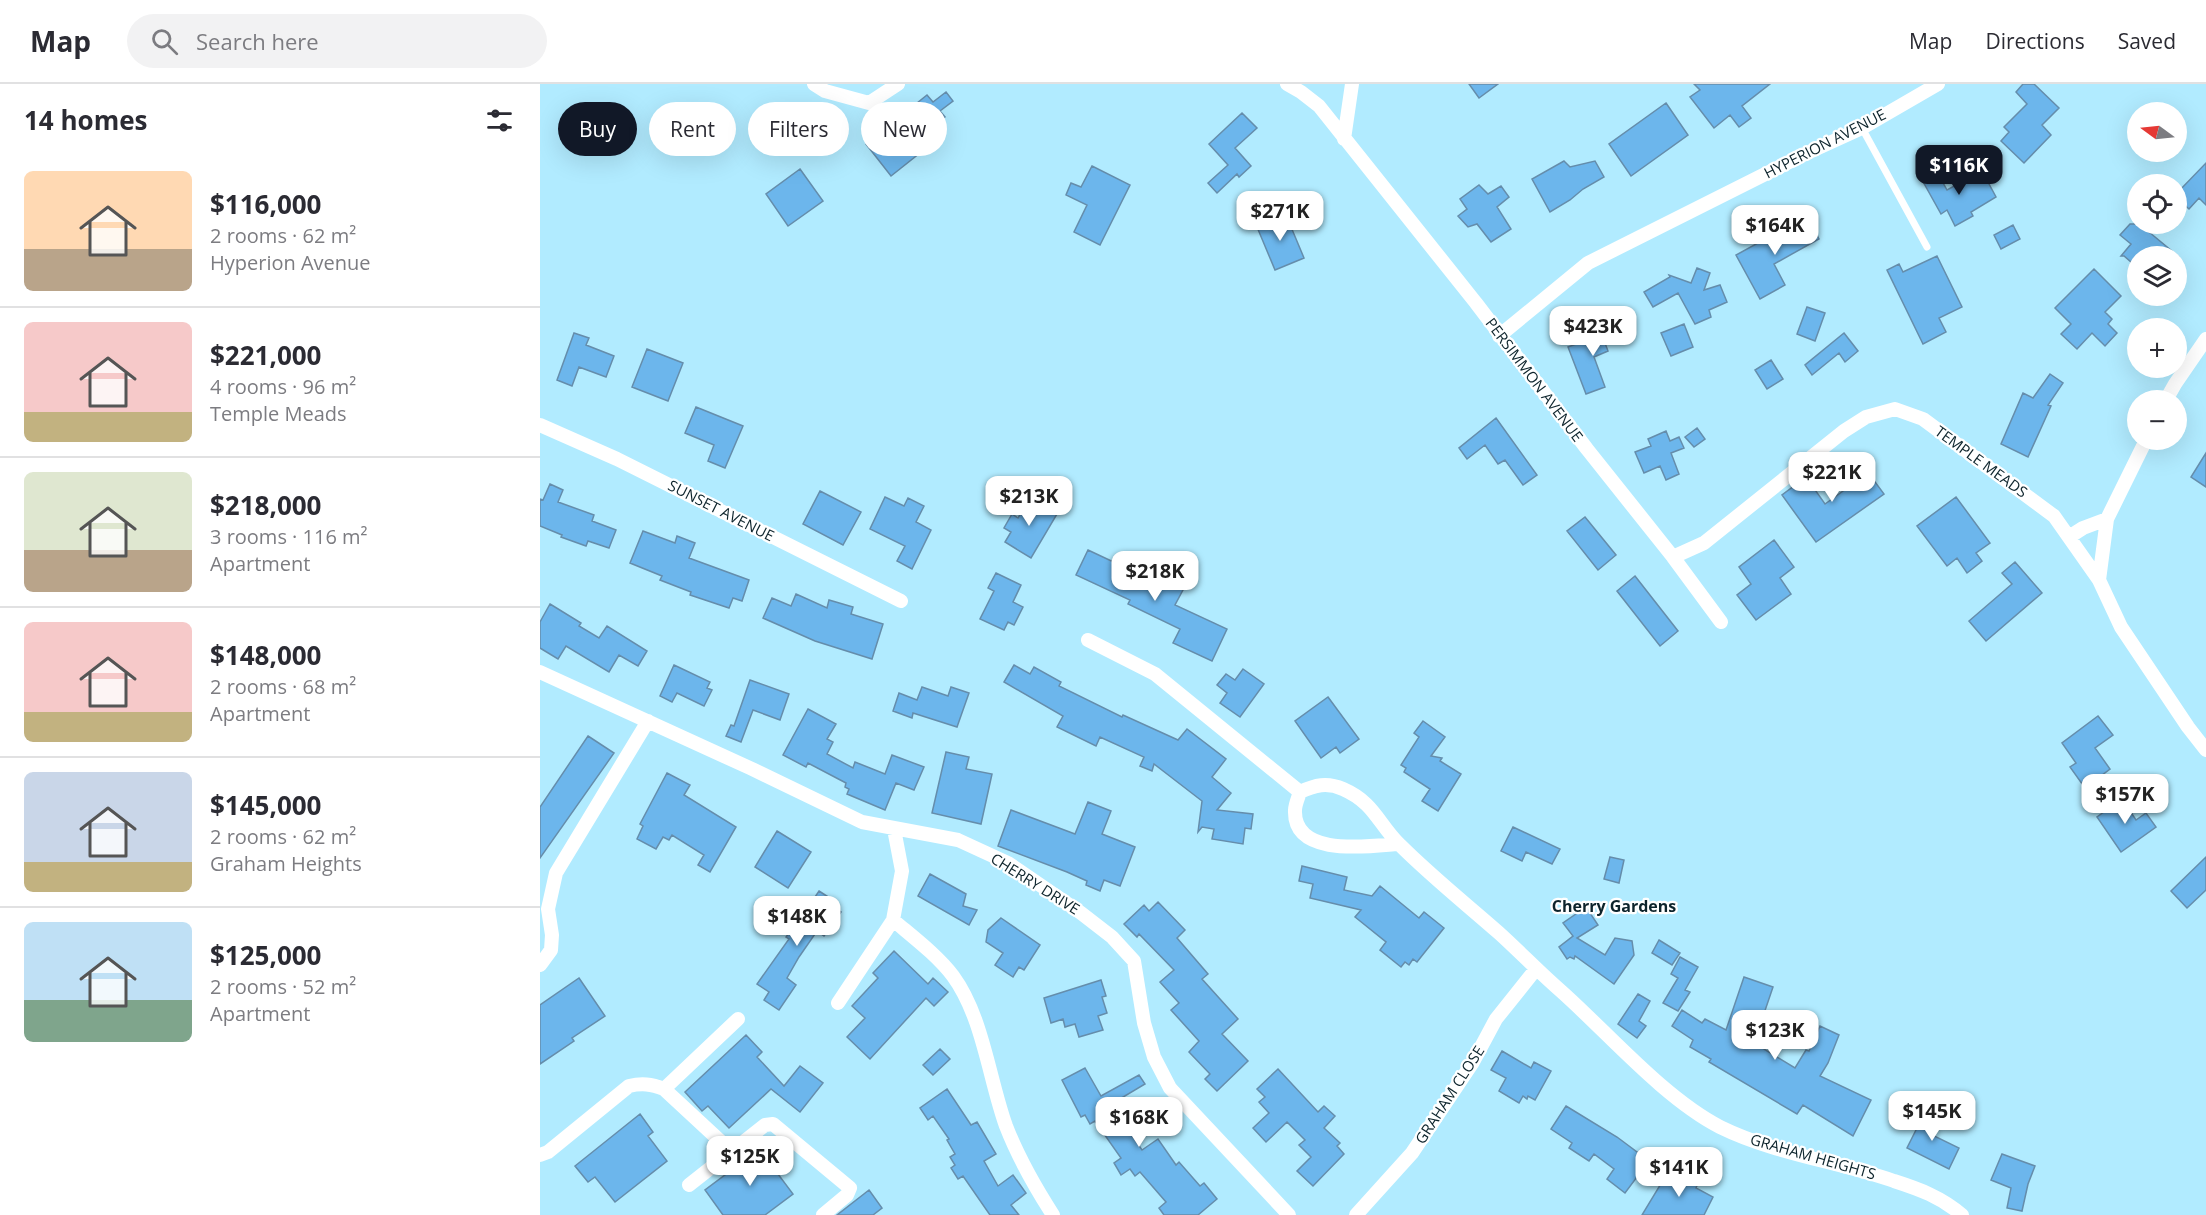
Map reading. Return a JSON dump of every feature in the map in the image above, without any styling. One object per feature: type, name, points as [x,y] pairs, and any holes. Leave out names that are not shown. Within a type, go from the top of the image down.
[{"type":"street","points":[[814,84],[825,92],[869,103],[898,84]]},
{"type":"street","name":"PERSIMMON AVENUE","points":[[1287,84],[1318,106],[1476,303],[1499,336],[1673,557],[1721,622]]},
{"type":"street","points":[[1344,139],[1352,84]]},
{"type":"street","name":"HYPERION AVENUE","points":[[1499,336],[1588,263],[1804,154],[1862,128],[1938,84]]},
{"type":"street","points":[[2172,390],[2206,339]]},
{"type":"street","name":"TEMPLE MEADS","points":[[1673,557],[1704,543],[1844,431],[1866,417],[1895,409],[1923,419],[2054,516],[2099,580],[2121,627],[2206,750]]},
{"type":"street","name":"SUNSET AVENUE","points":[[540,424],[617,459],[901,601]]},
{"type":"street","points":[[2099,580],[2107,519],[2141,450]]},
{"type":"street","points":[[2069,537],[2083,528],[2107,519]]},
{"type":"street","points":[[1088,640],[1155,674],[1300,792],[1295,811],[1298,825],[1307,837],[1344,848],[1398,844]]},
{"type":"street","name":"CHERRY DRIVE","points":[[540,672],[862,822],[958,840],[1008,863],[1081,912],[1112,937],[1134,961],[1144,1023],[1154,1058],[1170,1088],[1289,1215]]},
{"type":"street","points":[[540,965],[550,950],[552,935],[548,909],[556,873],[648,721]]},
{"type":"street","name":"GRAHAM HEIGHTS","points":[[1300,792],[1316,785],[1330,784],[1344,789],[1372,808],[1398,844],[1512,945],[1649,1074],[1695,1112],[1721,1127],[1793,1154],[1867,1172],[1930,1193],[1962,1215]]},
{"type":"street","points":[[838,1003],[893,920],[902,871],[894,829]]},
{"type":"street","points":[[893,920],[945,967],[959,985],[975,1022],[1006,1126],[1053,1215]]},
{"type":"street","name":"GRAHAM CLOSE","points":[[1356,1215],[1412,1153],[1473,1062],[1496,1019],[1536,969]]},
{"type":"street","points":[[664,1089],[738,1019]]},
{"type":"street","points":[[540,1155],[548,1152],[629,1086],[652,1084],[664,1089],[732,1152]]},
{"type":"street","points":[[689,1185],[765,1125],[773,1124],[850,1188],[847,1195],[823,1215]]},
{"type":"lane","points":[[1862,128],[1927,246]]},
{"type":"building","points":[[1469,84],[1498,84],[1479,98]]},
{"type":"building","points":[[1694,84],[1770,84],[1742,106],[1751,118],[1739,127],[1730,115],[1714,128],[1690,97],[1700,90]]},
{"type":"building","points":[[2023,84],[2034,84],[2059,108],[2042,125],[2051,135],[2024,163],[2001,141],[2009,132],[2004,127],[2027,104],[2016,92]]},
{"type":"building","points":[[946,92],[953,101],[947,106],[947,102],[933,102]]},
{"type":"building","points":[[927,95],[933,102],[918,102]]},
{"type":"building","points":[[1666,103],[1688,135],[1631,176],[1609,144]]},
{"type":"building","points":[[1242,113],[1257,128],[1235,148],[1251,166],[1239,177],[1237,174],[1217,193],[1208,183],[1228,165],[1209,144]]},
{"type":"building","points":[[875,156],[916,156],[891,176]]},
{"type":"building","points":[[1564,161],[1570,167],[1595,161],[1604,177],[1550,212],[1532,179]]},
{"type":"building","points":[[2206,163],[2206,205],[2199,198],[2189,209],[2187,207],[2187,183]]},
{"type":"building","points":[[1092,166],[1130,185],[1100,245],[1074,232],[1087,205],[1066,195],[1071,183],[1081,187]]},
{"type":"building","points":[[800,169],[823,201],[788,226],[766,194]]},
{"type":"building","points":[[1936,170],[1947,190],[1982,171],[1996,197],[1971,212],[1973,216],[1955,226],[1947,210],[1941,214],[1921,178]]},
{"type":"building","points":[[1479,185],[1488,194],[1501,186],[1509,197],[1497,207],[1511,229],[1491,242],[1477,224],[1468,227],[1458,216],[1467,209],[1460,199]]},
{"type":"building","points":[[1286,215],[1304,258],[1275,270],[1257,227]]},
{"type":"building","points":[[1807,216],[1819,239],[1774,264],[1785,285],[1760,299],[1736,255]]},
{"type":"building","points":[[2013,225],[2020,239],[2001,249],[1994,235]]},
{"type":"building","points":[[2127,227],[2127,234],[2151,234],[2166,246],[2129,246],[2131,244],[2120,235]]},
{"type":"building","points":[[2127,249],[2127,259],[2121,256]]},
{"type":"building","points":[[1937,256],[1962,307],[1939,318],[1946,332],[1923,344],[1887,270],[1899,264],[1903,272]]},
{"type":"building","points":[[1697,268],[1710,273],[1704,290],[1720,285],[1727,302],[1709,310],[1711,317],[1695,324],[1678,293],[1653,307],[1644,292],[1670,277],[1669,275],[1691,283]]},
{"type":"building","points":[[2094,269],[2121,296],[2105,312],[2112,319],[2108,324],[2117,333],[2105,346],[2092,333],[2077,349],[2061,334],[2071,324],[2055,308]]},
{"type":"building","points":[[1807,307],[1825,313],[1815,341],[1797,334]]},
{"type":"building","points":[[1618,323],[1623,336],[1605,343],[1608,351],[1594,357],[1605,387],[1586,394],[1568,347],[1598,336],[1596,332]]},
{"type":"building","points":[[1684,324],[1693,347],[1671,356],[1661,333]]},
{"type":"building","points":[[574,333],[589,338],[586,345],[614,356],[606,377],[579,367],[572,386],[557,380]]},
{"type":"building","points":[[1844,333],[1858,351],[1845,362],[1839,353],[1812,375],[1805,365]]},
{"type":"building","points":[[647,349],[683,363],[668,401],[632,387]]},
{"type":"building","points":[[1771,360],[1783,379],[1767,389],[1755,370]]},
{"type":"building","points":[[2050,374],[2063,383],[2048,405],[2051,406],[2028,457],[2001,444],[2023,393],[2033,398]]},
{"type":"building","points":[[696,407],[743,426],[725,468],[708,461],[714,445],[685,433]]},
{"type":"building","points":[[1496,418],[1537,475],[1523,485],[1505,460],[1498,464],[1485,445],[1467,459],[1459,448]]},
{"type":"building","points":[[1697,428],[1705,439],[1694,447],[1685,437]]},
{"type":"building","points":[[1666,431],[1670,441],[1679,437],[1684,448],[1671,453],[1679,474],[1666,480],[1660,466],[1644,473],[1635,452],[1651,446],[1648,439]]},
{"type":"building","points":[[2206,453],[2206,487],[2191,477]]},
{"type":"building","points":[[1861,463],[1884,494],[1816,542],[1782,495],[1806,477],[1825,504],[1854,483],[1847,473]]},
{"type":"building","points":[[550,484],[563,490],[558,502],[594,515],[592,521],[616,530],[609,548],[588,541],[586,546],[540,526],[540,499],[543,500]]},
{"type":"building","points":[[820,491],[861,512],[843,545],[803,524]]},
{"type":"building","points":[[885,497],[904,506],[908,498],[924,506],[916,522],[931,530],[912,569],[897,561],[905,546],[870,529]]},
{"type":"building","points":[[1956,497],[1990,543],[1976,553],[1982,561],[1967,573],[1957,558],[1947,566],[1917,526]]},
{"type":"building","points":[[1030,498],[1057,514],[1031,558],[1005,542],[1011,532],[1004,528],[1012,514],[1018,518]]},
{"type":"building","points":[[1585,517],[1616,555],[1598,570],[1567,531]]},
{"type":"building","points":[[643,531],[675,543],[677,536],[695,543],[689,558],[749,580],[742,601],[733,598],[729,608],[690,595],[691,592],[660,580],[662,576],[630,563]]},
{"type":"building","points":[[1774,540],[1794,567],[1780,578],[1791,594],[1756,620],[1737,595],[1751,584],[1739,567]]},
{"type":"building","points":[[1088,550],[1139,574],[1142,567],[1184,588],[1175,605],[1227,629],[1212,661],[1173,643],[1180,629],[1128,604],[1130,600],[1076,575]]},
{"type":"building","points":[[2015,562],[2042,593],[1986,641],[1969,621],[2012,584],[2002,573]]},
{"type":"building","points":[[996,573],[1021,585],[1013,602],[1023,607],[1014,625],[1008,622],[1004,630],[980,619],[994,591],[988,588]]},
{"type":"building","points":[[1635,576],[1678,631],[1660,646],[1617,591]]},
{"type":"building","points":[[796,594],[827,608],[829,600],[853,607],[851,614],[883,624],[872,659],[815,641],[763,618],[772,598],[791,606]]},
{"type":"building","points":[[550,604],[581,623],[579,626],[599,638],[607,626],[647,651],[638,666],[619,655],[609,672],[566,646],[558,659],[540,648],[540,622]]},
{"type":"building","points":[[674,665],[710,682],[707,688],[712,690],[704,706],[677,693],[672,702],[660,696]]},
{"type":"building","points":[[1014,665],[1030,674],[1034,667],[1061,682],[1059,686],[1122,717],[1123,715],[1178,740],[1187,729],[1226,759],[1212,777],[1231,793],[1217,810],[1253,814],[1251,829],[1245,828],[1243,844],[1212,839],[1214,829],[1202,827],[1198,832],[1202,801],[1154,764],[1152,771],[1140,766],[1144,757],[1100,737],[1096,746],[1057,727],[1063,716],[1004,682]]},
{"type":"building","points":[[1243,669],[1264,684],[1240,717],[1220,703],[1227,693],[1217,685],[1226,674],[1235,680]]},
{"type":"building","points":[[750,680],[789,694],[780,720],[753,710],[741,742],[726,736],[731,725],[734,726]]},
{"type":"building","points":[[922,687],[948,696],[951,687],[969,693],[957,727],[913,713],[912,718],[893,711],[899,693],[917,700]]},
{"type":"building","points":[[1328,697],[1359,739],[1340,753],[1336,747],[1321,758],[1295,721]]},
{"type":"building","points":[[808,709],[836,724],[827,739],[833,742],[827,754],[853,768],[855,762],[885,774],[892,755],[924,767],[914,790],[896,783],[885,810],[847,794],[849,789],[845,787],[846,783],[808,763],[806,767],[783,755]]},
{"type":"building","points":[[2098,716],[2113,735],[2095,748],[2110,769],[2085,788],[2070,767],[2076,763],[2062,743]]},
{"type":"building","points":[[1423,721],[1445,737],[1431,756],[1442,758],[1440,761],[1461,774],[1438,811],[1422,801],[1430,789],[1404,772],[1406,768],[1401,765],[1419,737],[1414,733]]},
{"type":"building","points":[[588,736],[614,753],[540,858],[540,807]]},
{"type":"building","points":[[946,752],[969,757],[966,769],[992,774],[981,824],[932,813]]},
{"type":"building","points":[[667,773],[690,785],[684,795],[736,827],[710,872],[698,865],[704,855],[672,835],[669,840],[663,837],[656,849],[637,839],[643,826],[640,824]]},
{"type":"building","points":[[2122,799],[2136,820],[2146,813],[2156,827],[2121,852],[2097,817]]},
{"type":"building","points":[[1088,802],[1111,811],[1102,834],[1135,847],[1120,886],[1104,880],[1100,891],[1086,885],[1087,881],[1067,872],[998,846],[1011,810],[1075,834]]},
{"type":"building","points":[[1513,827],[1560,849],[1552,864],[1526,852],[1522,861],[1501,851]]},
{"type":"building","points":[[777,831],[811,852],[788,888],[755,867]]},
{"type":"building","points":[[1610,857],[1624,860],[1619,883],[1604,879]]},
{"type":"building","points":[[2206,857],[2206,890],[2187,908],[2171,891]]},
{"type":"building","points":[[1302,866],[1347,877],[1344,890],[1372,896],[1380,886],[1419,918],[1424,912],[1444,928],[1417,962],[1413,959],[1409,965],[1405,962],[1401,967],[1380,950],[1386,942],[1355,917],[1361,910],[1310,898],[1313,884],[1299,881]]},
{"type":"building","points":[[930,874],[966,894],[963,906],[977,910],[969,925],[918,896]]},
{"type":"building","points":[[819,891],[836,902],[833,907],[841,912],[824,936],[817,931],[799,957],[787,978],[796,985],[779,1010],[764,1000],[769,992],[757,984],[789,939],[786,937],[798,921],[794,918],[804,903],[809,906]]},
{"type":"building","points":[[1158,902],[1185,930],[1177,938],[1208,974],[1202,979],[1238,1019],[1222,1034],[1248,1061],[1217,1091],[1205,1079],[1210,1074],[1189,1052],[1199,1041],[1171,1010],[1179,1003],[1160,982],[1174,970],[1139,934],[1137,937],[1124,924],[1144,905],[1149,911]]},
{"type":"building","points":[[1586,907],[1598,925],[1577,938],[1605,955],[1615,938],[1632,941],[1634,955],[1614,984],[1575,956],[1574,959],[1570,957],[1567,959],[1559,947],[1573,936],[1563,923]]},
{"type":"building","points":[[1001,918],[1040,945],[1024,970],[1019,967],[1013,977],[995,965],[1003,953],[986,942],[988,930]]},
{"type":"building","points":[[1659,940],[1680,953],[1672,965],[1652,953]]},
{"type":"building","points":[[894,951],[928,984],[933,978],[948,992],[934,1006],[926,998],[870,1059],[847,1037],[865,1018],[852,1006],[878,978],[873,973]]},
{"type":"building","points":[[1680,957],[1698,967],[1685,990],[1690,992],[1678,1011],[1663,1003],[1678,978],[1671,974]]},
{"type":"building","points":[[1744,977],[1773,987],[1754,1043],[1795,1068],[1806,1050],[1809,1051],[1820,1026],[1839,1035],[1820,1076],[1871,1100],[1853,1136],[1803,1105],[1797,1114],[1709,1062],[1711,1059],[1690,1047],[1693,1040],[1672,1026],[1682,1010],[1702,1023],[1705,1019],[1726,1030]]},
{"type":"building","points":[[579,978],[605,1016],[572,1038],[574,1041],[540,1064],[540,1005]]},
{"type":"building","points":[[1101,980],[1106,996],[1102,997],[1107,1013],[1098,1016],[1103,1030],[1079,1037],[1075,1024],[1065,1027],[1063,1019],[1051,1023],[1044,998]]},
{"type":"building","points":[[1638,994],[1650,1001],[1639,1021],[1646,1026],[1637,1038],[1618,1024]]},
{"type":"building","points":[[746,1035],[762,1052],[757,1057],[784,1086],[800,1066],[823,1083],[800,1112],[771,1089],[729,1128],[708,1106],[702,1111],[685,1092]]},
{"type":"building","points":[[940,1049],[950,1059],[933,1075],[923,1065]]},
{"type":"building","points":[[1502,1051],[1531,1068],[1534,1062],[1551,1071],[1535,1100],[1523,1096],[1519,1103],[1499,1091],[1506,1078],[1491,1070]]},
{"type":"building","points":[[1085,1068],[1101,1096],[1139,1075],[1145,1084],[1108,1106],[1121,1128],[1125,1125],[1142,1150],[1158,1139],[1176,1165],[1179,1162],[1200,1186],[1204,1183],[1217,1199],[1198,1215],[1164,1215],[1159,1208],[1166,1202],[1140,1172],[1135,1176],[1130,1169],[1121,1175],[1114,1163],[1121,1158],[1095,1121],[1090,1124],[1085,1115],[1081,1117],[1062,1080]]},
{"type":"building","points":[[1278,1069],[1318,1112],[1324,1106],[1335,1116],[1324,1128],[1340,1143],[1337,1146],[1344,1154],[1313,1186],[1297,1171],[1311,1157],[1299,1145],[1305,1140],[1287,1122],[1266,1142],[1253,1128],[1269,1113],[1259,1102],[1265,1097],[1257,1089]]},
{"type":"building","points":[[947,1089],[971,1125],[977,1122],[996,1154],[984,1161],[998,1186],[1013,1175],[1026,1193],[1011,1205],[1019,1215],[990,1215],[963,1176],[958,1179],[951,1168],[955,1165],[950,1157],[955,1154],[947,1140],[949,1139],[933,1116],[928,1120],[920,1108]]},
{"type":"building","points":[[1566,1106],[1617,1137],[1649,1161],[1625,1193],[1607,1179],[1614,1169],[1594,1154],[1589,1161],[1569,1148],[1572,1143],[1551,1129]]},
{"type":"building","points":[[1927,1108],[1939,1114],[1930,1134],[1959,1148],[1949,1169],[1907,1148]]},
{"type":"building","points":[[640,1114],[653,1132],[648,1136],[667,1161],[615,1202],[595,1177],[588,1182],[575,1166]]},
{"type":"building","points":[[765,1145],[775,1157],[769,1162],[793,1194],[765,1215],[723,1215],[705,1190]]},
{"type":"building","points":[[2002,1154],[2035,1166],[2022,1211],[2007,1208],[2011,1188],[1991,1180]]},
{"type":"building","points":[[1668,1172],[1682,1180],[1686,1172],[1700,1179],[1696,1188],[1713,1197],[1704,1215],[1642,1215]]},
{"type":"building","points":[[869,1190],[882,1208],[873,1215],[837,1215]]},
{"type":"district","name":"Cherry Gardens","points":[[1614,906]]}]
